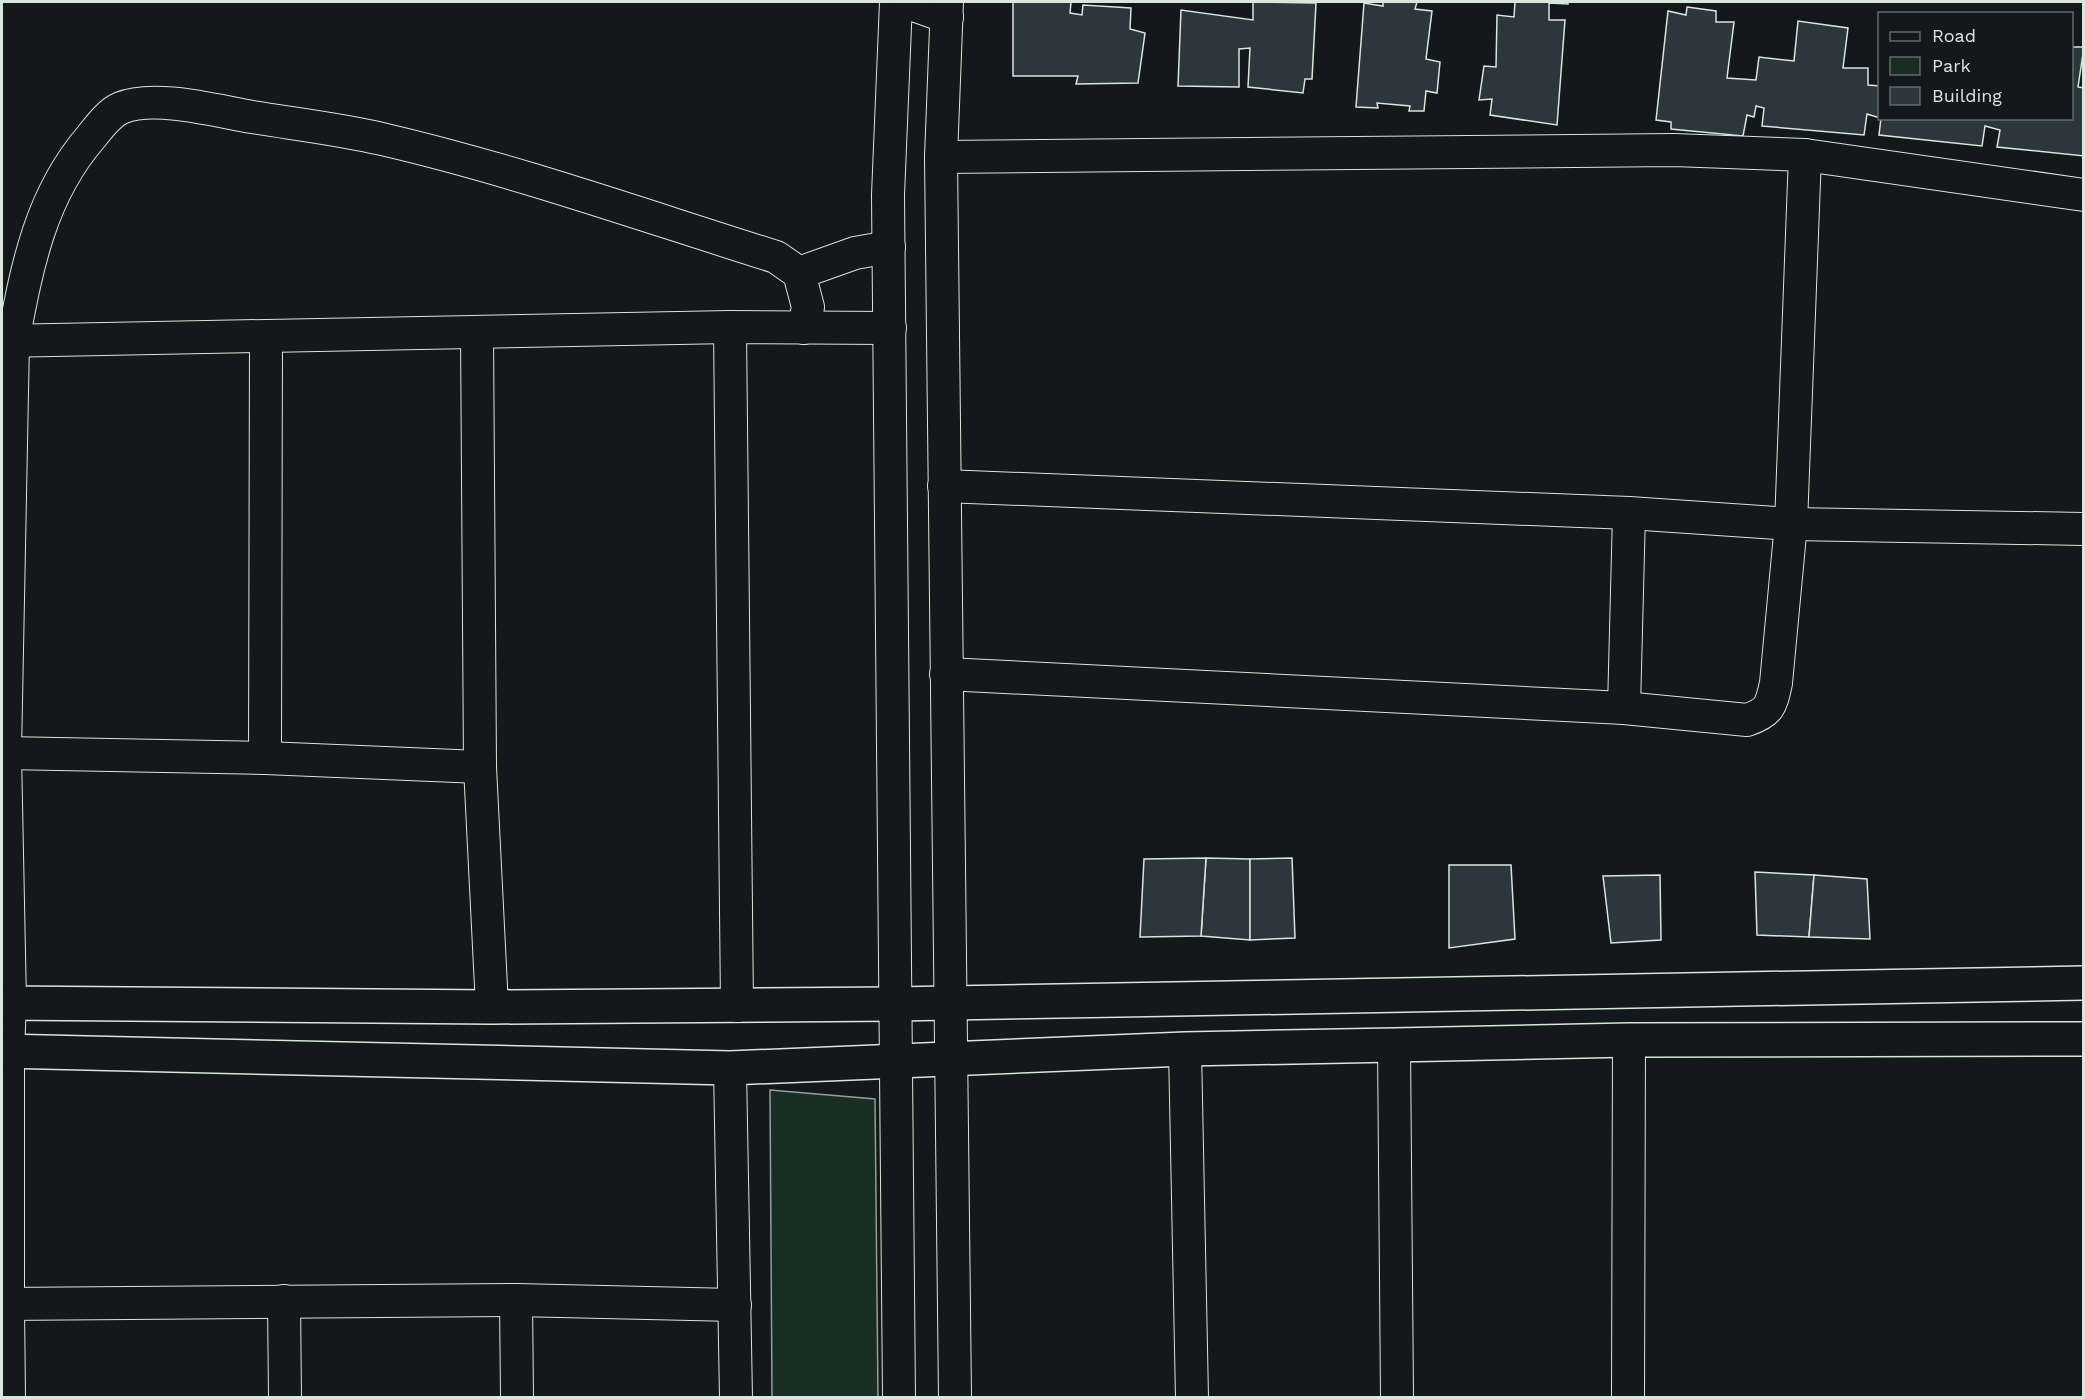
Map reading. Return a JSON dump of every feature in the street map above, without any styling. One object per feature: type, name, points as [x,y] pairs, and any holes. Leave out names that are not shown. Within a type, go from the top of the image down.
[{"type":"street","points":[[896,2],[888,195],[898,1398]]},
{"type":"street","points":[[905,2],[947,9],[941,157],[955,1398]]},
{"type":"street","points":[[9,1398],[4,1304],[7,342],[40,221],[75,155],[103,123],[120,108],[137,104],[177,104],[379,138],[462,159],[776,257],[799,273],[808,307],[804,328]]},
{"type":"street","points":[[941,157],[1674,150],[1805,155],[2084,195]]},
{"type":"street","points":[[946,674],[1624,708],[1747,720],[1762,715],[1771,703],[1776,683],[1791,524],[1805,155]]},
{"type":"street","points":[[799,273],[855,253],[889,248]]},
{"type":"street","points":[[7,342],[730,327],[890,327]]},
{"type":"street","points":[[730,327],[737,1006]]},
{"type":"street","points":[[477,332],[480,767],[492,1007]]},
{"type":"street","points":[[265,758],[266,337]]},
{"type":"street","points":[[944,486],[1629,513],[1791,524],[2084,529]]},
{"type":"street","points":[[1624,708],[1629,513]]},
{"type":"street","points":[[5,753],[265,758],[480,767]]},
{"type":"street","points":[[6,1003],[492,1007],[737,1006],[2084,983]]},
{"type":"street","points":[[5,1051],[730,1068],[1185,1050],[1395,1045],[1629,1040],[2084,1039]]},
{"type":"street","points":[[1629,1040],[1629,1398]]},
{"type":"street","points":[[1395,1045],[1397,1398]]},
{"type":"street","points":[[1185,1050],[1192,1398]]},
{"type":"street","points":[[730,1068],[736,1398]]},
{"type":"street","points":[[4,1304],[516,1300],[735,1305]]},
{"type":"street","points":[[516,1300],[517,1398]]},
{"type":"street","points":[[284,1301],[285,1398]]},
{"type":"green space","points":[[770,1090],[875,1099],[878,1397],[772,1397]]},
{"type":"building","points":[[1013,2],[1071,2],[1070,13],[1082,15],[1083,5],[1131,8],[1130,29],[1145,33],[1138,83],[1076,84],[1078,76],[1013,76]]},
{"type":"building","points":[[1253,2],[1316,3],[1312,79],[1305,79],[1303,93],[1248,87],[1250,48],[1239,49],[1239,87],[1178,86],[1181,10],[1253,20]]},
{"type":"building","points":[[1383,2],[1417,2],[1415,9],[1432,11],[1426,59],[1440,62],[1437,93],[1426,91],[1424,111],[1409,111],[1410,106],[1377,103],[1378,108],[1356,107],[1364,3],[1383,6]]},
{"type":"building","points":[[1515,2],[1568,2],[1568,4],[1549,3],[1549,20],[1565,20],[1557,125],[1490,115],[1492,99],[1479,100],[1484,66],[1496,67],[1497,15],[1514,17]]},
{"type":"building","points":[[1687,7],[1716,11],[1716,22],[1734,22],[1727,78],[1756,80],[1759,57],[1794,61],[1798,21],[1848,28],[1843,68],[1868,68],[1868,85],[1878,86],[1878,117],[1867,114],[1864,135],[1762,126],[1764,108],[1756,106],[1754,117],[1747,115],[1743,136],[1671,129],[1671,122],[1656,120],[1668,11],[1686,15]]},
{"type":"building","points":[[2073,47],[2084,47],[2078,87],[2084,88],[2084,156],[1997,147],[2000,130],[1985,126],[1982,146],[1879,135],[1881,120],[2073,120]]},
{"type":"building","points":[[1206,858],[1250,859],[1250,940],[1201,936]]},
{"type":"building","points":[[1206,858],[1201,936],[1140,937],[1144,859]]},
{"type":"building","points":[[1292,858],[1295,938],[1250,940],[1250,859]]},
{"type":"building","points":[[1449,865],[1511,865],[1515,939],[1449,948]]},
{"type":"building","points":[[1755,872],[1814,875],[1809,937],[1757,935]]},
{"type":"building","points":[[1660,875],[1661,940],[1611,943],[1603,876]]},
{"type":"building","points":[[1814,875],[1867,879],[1870,939],[1809,937]]}]
